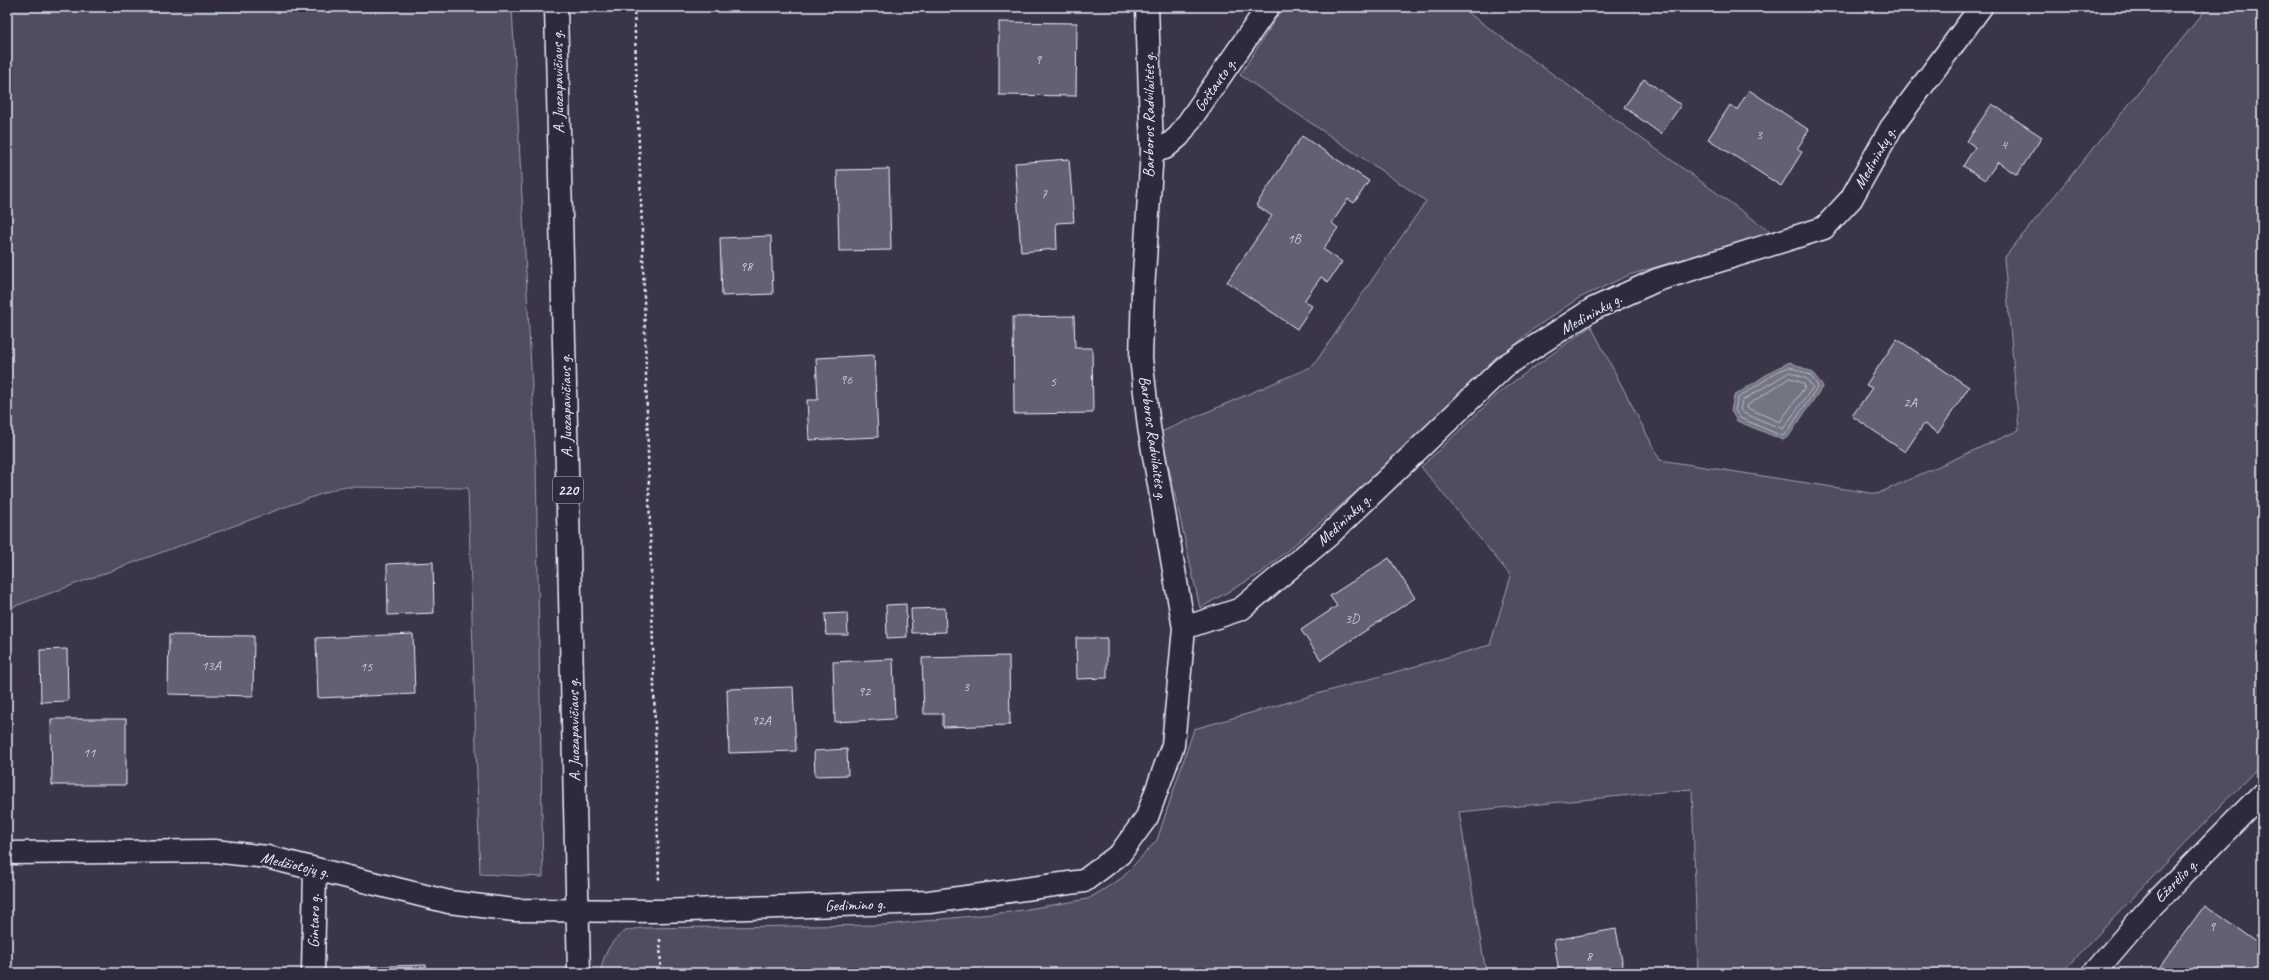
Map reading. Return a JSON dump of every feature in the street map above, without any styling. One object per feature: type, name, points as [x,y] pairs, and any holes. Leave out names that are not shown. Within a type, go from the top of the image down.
[{"type":"street","name":"A. Juozapavičiaus g.","points":[[556,7],[579,910],[579,973]]},
{"type":"street","name":"Barboros Radvilaitės g.","points":[[1120,854],[1147,817],[1174,745],[1184,628],[1149,427],[1141,358],[1143,290],[1152,151],[1147,7]]},
{"type":"street","name":"Goštauto g.","points":[[1152,151],[1165,148],[1179,136],[1268,7]]},
{"type":"street","name":"Medininkų g.","points":[[1184,628],[1241,609],[1329,535],[1505,366],[1593,309],[1657,280],[1824,228],[1851,199],[1892,128],[1981,7]]},
{"type":"street","name":"Ežerėlio g.","points":[[2094,973],[2146,912],[2262,794]]},
{"type":"street","name":"Medžiotojų g.","points":[[7,853],[214,850],[267,857],[449,902],[515,910],[579,910]]},
{"type":"street","name":"Gedimino g.","points":[[579,910],[660,912],[929,902],[1084,881],[1120,854]]},
{"type":"street","name":"Gintaro g.","points":[[313,973],[314,869]]},
{"type":"path","points":[[634,7],[643,265],[661,973]]},
{"type":"shaded area","points":[[7,7],[512,7],[536,463],[543,877],[480,874],[468,488],[340,487],[7,609]]},
{"type":"shaded area","points":[[1283,7],[1460,7],[1772,233],[1629,275],[1577,299],[1529,332],[1407,449],[1261,573],[1200,608],[1161,432],[1313,366],[1426,201],[1240,75]]},
{"type":"shaded area","points":[[2208,7],[2262,7],[2262,398],[2254,407],[2262,414],[2262,763],[2061,973],[1698,973],[1692,789],[1459,812],[1486,973],[601,973],[605,955],[612,943],[621,934],[631,929],[886,925],[1010,912],[1088,899],[1122,878],[1157,840],[1194,729],[1490,645],[1511,576],[1421,467],[1502,390],[1591,326],[1660,460],[1877,494],[2019,430],[2004,258]]},
{"type":"water","points":[[2152,7],[2178,7],[2167,14]]},
{"type":"water","points":[[1790,362],[1812,372],[1823,386],[1789,436],[1783,440],[1737,421],[1731,411],[1734,396],[1775,369]]},
{"type":"building","points":[[999,22],[1077,23],[1076,96],[999,95]]},
{"type":"building","points":[[1644,79],[1681,105],[1661,134],[1624,107]]},
{"type":"building","points":[[1749,90],[1809,130],[1797,149],[1802,152],[1781,186],[1708,139],[1730,105],[1737,110]]},
{"type":"building","points":[[1992,104],[2042,137],[2017,175],[1998,162],[1985,180],[1963,166],[1975,147],[1967,141]]},
{"type":"building","points":[[1302,136],[1369,181],[1354,203],[1348,199],[1332,223],[1338,228],[1323,249],[1342,262],[1328,282],[1321,277],[1304,301],[1312,306],[1297,329],[1227,282],[1272,216],[1256,205]]},
{"type":"building","points":[[1069,159],[1074,222],[1056,223],[1057,249],[1021,252],[1015,163]]},
{"type":"building","points":[[889,169],[891,250],[839,251],[837,170]]},
{"type":"building","points":[[771,236],[773,294],[722,296],[720,238]]},
{"type":"building","points":[[1074,316],[1075,348],[1092,348],[1093,413],[1014,414],[1013,317]]},
{"type":"building","points":[[1897,339],[1969,387],[1938,433],[1924,424],[1905,452],[1852,416],[1872,388],[1866,385]]},
{"type":"building","points":[[874,355],[878,437],[809,440],[807,400],[818,400],[816,358]]},
{"type":"building","points":[[1389,558],[1415,598],[1321,660],[1301,630],[1337,606],[1330,596]]},
{"type":"building","points":[[433,562],[434,613],[388,615],[387,564]]},
{"type":"building","points":[[906,604],[907,637],[887,638],[886,605]]},
{"type":"building","points":[[945,608],[946,632],[912,633],[911,609]]},
{"type":"building","points":[[847,613],[848,635],[826,635],[825,614]]},
{"type":"building","points":[[413,634],[415,694],[318,698],[316,638]]},
{"type":"building","points":[[169,635],[254,636],[253,696],[168,694]]},
{"type":"building","points":[[1076,638],[1107,638],[1107,678],[1077,679]]},
{"type":"building","points":[[67,649],[68,701],[41,702],[40,650]]},
{"type":"building","points":[[1009,656],[1010,725],[943,727],[943,714],[924,714],[922,658]]},
{"type":"building","points":[[893,659],[895,719],[835,722],[833,662]]},
{"type":"building","points":[[793,687],[796,751],[729,753],[727,689]]},
{"type":"building","points":[[51,719],[126,719],[126,785],[52,785]]},
{"type":"building","points":[[847,749],[848,775],[815,776],[814,751]]},
{"type":"building","points":[[2205,905],[2262,946],[2262,973],[2156,972]]},
{"type":"building","points":[[1616,929],[1624,972],[1559,973],[1554,940]]},
{"type":"building","points":[[426,965],[427,973],[353,973],[353,967]]}]
